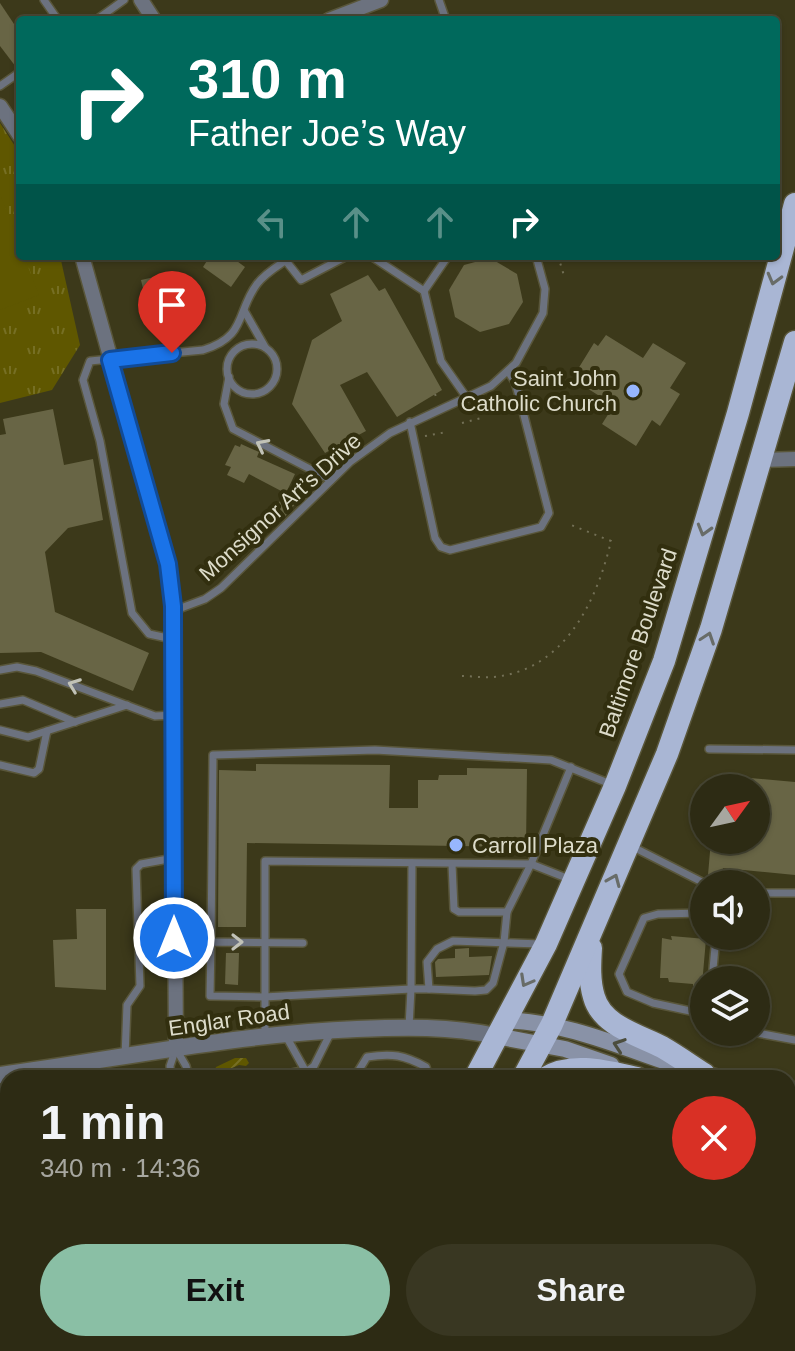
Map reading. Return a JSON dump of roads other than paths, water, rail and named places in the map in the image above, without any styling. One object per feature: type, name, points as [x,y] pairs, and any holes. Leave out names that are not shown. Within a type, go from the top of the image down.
[{"type":"highway","name":"Baltimore Boulevard","points":[[780,259],[795,204]]},
{"type":"highway","name":"Baltimore Boulevard","points":[[479,1070],[546,944],[615,786],[664,661],[780,260]]},
{"type":"highway","points":[[527,1070],[547,1034],[667,754],[711,629],[795,342]]},
{"type":"highway","points":[[599,914],[592,940],[590,976],[594,999],[601,1012],[622,1029],[702,1070]]},
{"type":"highway","points":[[568,1070],[598,1070]]},
{"type":"main road","name":"Englar Road","points":[[500,1028],[547,1034],[688,1070]]},
{"type":"main road","name":"Englar Road","points":[[547,1034],[576,1052],[624,1070]]},
{"type":"street","points":[[339,16],[381,0]]},
{"type":"street","points":[[0,108],[16,130]]},
{"type":"street","points":[[83,260],[168,564],[173,611],[176,1049]]},
{"type":"street","points":[[762,460],[795,459]]},
{"type":"street","name":"Englar Road","points":[[87,1070],[125,1057],[265,1036],[409,1027],[500,1028]]},
{"type":"lane","points":[[102,16],[124,0]]},
{"type":"lane","points":[[173,639],[149,634],[132,613],[100,441],[83,380],[90,361],[203,350],[218,345],[239,325],[248,298],[263,276],[286,260]]},
{"type":"lane","points":[[290,260],[301,280],[339,260]]},
{"type":"lane","points":[[377,260],[424,291],[441,361],[467,398]]},
{"type":"lane","points":[[424,291],[445,260]]},
{"type":"lane","name":"Monsignor Art’s Drive","points":[[173,611],[205,599],[221,588],[331,480],[390,433],[491,386],[508,371],[516,363],[543,313],[545,289],[537,260]]},
{"type":"lane","points":[[229,377],[235,388],[251,394],[267,390],[273,384],[278,367],[276,359],[265,347],[245,312]]},
{"type":"lane","points":[[224,341],[229,377],[224,404],[233,429],[331,480]]},
{"type":"lane","points":[[228,361],[233,353],[247,344],[265,347]]},
{"type":"lane","points":[[410,422],[435,538],[441,547],[450,550],[541,527],[549,513],[515,382],[508,371]]},
{"type":"lane","points":[[0,670],[17,667],[36,671],[155,716],[174,715]]},
{"type":"lane","points":[[0,704],[23,700],[75,722]]},
{"type":"lane","points":[[0,730],[28,737],[127,705]]},
{"type":"lane","points":[[0,765],[34,773],[39,769],[47,731]]},
{"type":"lane","points":[[709,749],[795,750]]},
{"type":"lane","points":[[571,767],[531,864],[507,912],[504,942],[493,983],[486,990],[411,989],[264,997],[210,996],[213,755],[375,750],[551,760],[571,767],[615,786]]},
{"type":"lane","points":[[629,845],[690,876]]},
{"type":"lane","points":[[125,1057],[127,1005],[140,986],[136,869],[141,864],[174,858]]},
{"type":"lane","points":[[265,1036],[265,861],[531,864],[574,882]]},
{"type":"lane","points":[[409,1027],[412,863]]},
{"type":"lane","points":[[452,864],[454,909],[459,912],[507,912]]},
{"type":"lane","points":[[770,893],[795,893]]},
{"type":"lane","points":[[690,913],[658,914],[644,918],[619,974],[627,992],[653,1003],[690,1011]]},
{"type":"lane","points":[[429,989],[427,962],[437,949],[453,941],[546,944]]},
{"type":"lane","points":[[211,942],[303,943]]},
{"type":"lane","points":[[309,1070],[314,1066],[332,1030]]},
{"type":"lane","points":[[285,1034],[305,1070]]},
{"type":"lane","points":[[770,1035],[795,1040]]},
{"type":"lane","points":[[170,1070],[176,1049]]},
{"type":"lane","points":[[176,1049],[187,1070]]},
{"type":"lane","points":[[359,1070],[367,1057],[397,1055],[408,1057],[427,1070]]},
{"type":"place","name":"Saint John Catholic Church","points":[[633,391]]},
{"type":"place","name":"Carroll Plaza","points":[[456,845]]}]
